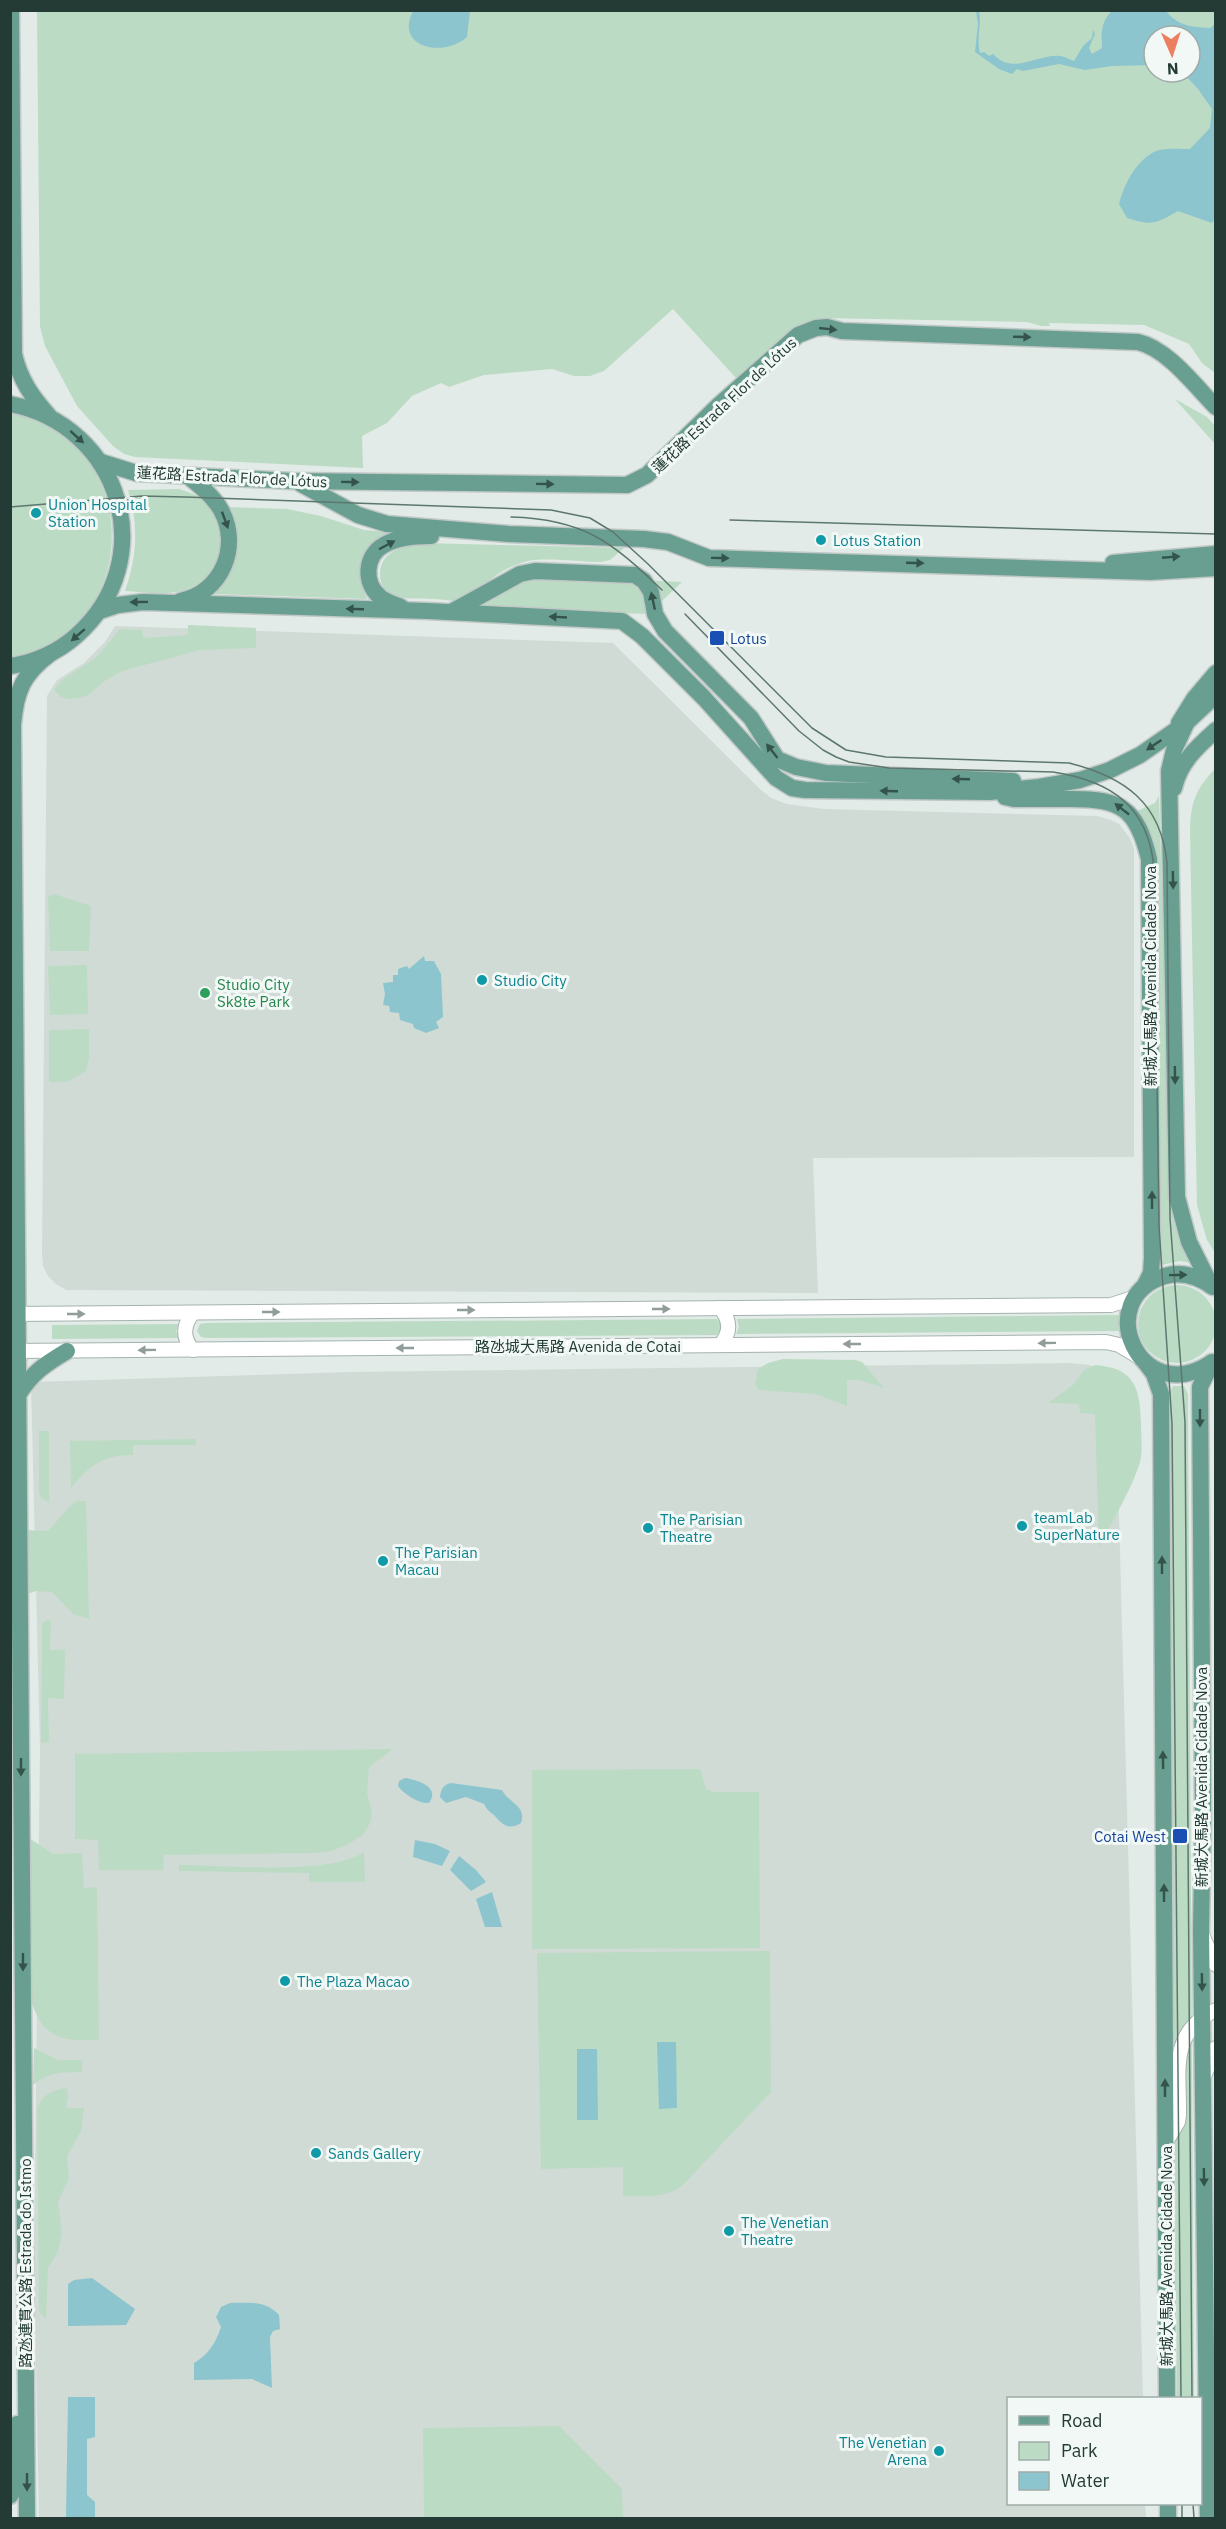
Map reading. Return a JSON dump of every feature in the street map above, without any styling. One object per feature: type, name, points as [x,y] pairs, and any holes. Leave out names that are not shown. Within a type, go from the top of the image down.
[{"type":"main road","points":[[10,666],[22,665],[51,653],[86,627],[100,611],[114,583],[123,539],[122,520],[115,490],[101,462],[78,436],[50,416],[18,374],[14,354],[11,10]]},
{"type":"main road","name":"蓮花路 Estrada Flor de Lótus","points":[[101,462],[136,473],[291,481],[619,486],[630,484],[647,476],[719,405],[779,351],[804,332],[821,327],[843,331],[1138,342],[1152,346],[1164,354],[1215,407]]},
{"type":"main road","points":[[10,404],[50,416]]},
{"type":"main road","points":[[170,603],[188,599],[209,586],[226,563],[230,544],[226,521],[221,510],[204,489],[188,476]]},
{"type":"main road","points":[[291,481],[313,489],[373,521],[509,534],[644,539],[668,542],[709,558],[1150,572],[1215,568]]},
{"type":"main road","points":[[414,611],[387,602],[372,589],[368,570],[370,561],[382,546],[404,538],[509,534]]},
{"type":"main road","points":[[1071,569],[1166,557],[1215,554]]},
{"type":"main road","points":[[451,612],[520,574],[535,571],[635,575],[644,581],[651,592],[655,614],[665,631],[751,718],[777,759],[796,767],[826,773],[1028,782],[1039,787]]},
{"type":"main road","points":[[100,611],[129,603],[170,603],[617,619],[628,623],[704,698],[776,778],[792,788],[989,792],[1065,783],[1110,770],[1128,762],[1180,728],[1215,695]]},
{"type":"main road","name":"路氹連貫公路 Estrada do Istmo","points":[[27,2518],[26,2404],[18,2357],[14,1425],[18,1395],[14,1351],[13,725],[15,702],[23,684],[33,667],[51,653]]},
{"type":"main road","points":[[1180,728],[1194,699],[1215,673]]},
{"type":"main road","name":"新城大馬路 Avenida Cidade Nova","points":[[1180,728],[1171,759],[1169,786],[1177,1197],[1189,1242],[1213,1288]]},
{"type":"main road","points":[[1171,821],[1173,796],[1179,772],[1194,750],[1215,730]]},
{"type":"main road","name":"新城大馬路 Avenida Cidade Nova","points":[[989,792],[1014,799],[1099,799],[1113,802],[1135,820],[1146,844],[1149,859],[1152,1258],[1151,1273],[1129,1312],[1128,1329],[1132,1345],[1154,1374],[1161,1394],[1167,2397]]},
{"type":"main road","points":[[1140,1292],[1156,1279],[1185,1274],[1199,1278],[1213,1288]]},
{"type":"main road","points":[[18,1395],[29,1377],[46,1363],[67,1351]]},
{"type":"main road","points":[[1143,1360],[1157,1370],[1171,1375],[1200,1370],[1214,1360]]},
{"type":"main road","name":"新城大馬路 Avenida Cidade Nova","points":[[1208,2518],[1203,2079],[1209,2014],[1201,1929],[1203,1807],[1200,1387],[1214,1360]]},
{"type":"main road","points":[[10,2496],[13,2491],[16,2428],[26,2404]]},
{"type":"street","points":[[14,1314],[1110,1305],[1140,1292]]},
{"type":"street","points":[[720,1308],[725,1313],[729,1325],[727,1337],[720,1345]]},
{"type":"street","points":[[193,1313],[187,1322],[185,1334],[194,1350]]},
{"type":"street","name":"路氹城大馬路 Avenida de Cotai","points":[[14,1351],[1106,1342],[1119,1345],[1143,1360]]},
{"type":"street","points":[[1201,1929],[1215,1965]]},
{"type":"street","points":[[1166,2142],[1176,2126],[1179,2115],[1179,2050],[1186,2034],[1209,2014]]},
{"type":"street","points":[[1203,2079],[1215,2048]]},
{"type":"shaded area","points":[[115,626],[613,643],[760,789],[771,798],[787,804],[824,809],[1097,816],[1119,824],[1130,838],[1134,849],[1134,1157],[813,1158],[818,1293],[66,1290],[48,1276],[43,1266],[42,1254],[47,696],[57,680],[84,663],[105,642]]},
{"type":"shaded area","points":[[1070,1363],[1090,1365],[1100,1370],[1116,1405],[1143,2397],[1007,2397],[1007,2505],[1145,2505],[1146,2518],[39,2518],[34,2261],[40,1749],[31,1382],[349,1372]]},
{"type":"green space","points":[[37,11],[1215,11],[1215,373],[1202,363],[1189,344],[1144,325],[1049,323],[1050,326],[1041,326],[1027,322],[822,318],[794,330],[736,378],[673,309],[604,371],[590,376],[574,376],[552,369],[484,375],[449,387],[441,383],[412,396],[387,423],[362,436],[363,468],[135,457],[124,454],[113,446],[77,406],[45,346],[40,327]]},
{"type":"green space","points":[[1175,399],[1207,417],[1215,426],[1215,444]]},
{"type":"green space","points":[[11,413],[30,418],[55,430],[88,461],[105,493],[112,528],[109,563],[97,596],[77,625],[48,646],[11,658]]},
{"type":"green space","points":[[179,489],[204,501],[211,507],[218,519],[222,543],[214,566],[197,584],[178,592],[125,591],[132,566],[135,541],[134,516],[128,490]]},
{"type":"green space","points":[[225,507],[287,509],[321,516],[364,530],[400,533],[361,571],[362,586],[367,599],[212,594],[229,573],[237,553],[236,532]]},
{"type":"green space","points":[[424,543],[624,548],[610,560],[601,562],[545,559],[524,562],[501,572],[476,592],[461,600],[399,597],[385,590],[381,583],[380,573],[381,565],[389,554],[395,550]]},
{"type":"green space","points":[[544,576],[682,582],[648,614],[476,608],[520,581]]},
{"type":"green space","points":[[188,625],[256,628],[256,648],[200,650],[122,671],[103,682],[88,695],[79,698],[61,697],[54,690],[62,680],[97,657],[120,629],[142,630],[143,638],[188,635]]},
{"type":"green space","points":[[1215,769],[1215,1253],[1207,1240],[1197,1205],[1190,831],[1195,797]]},
{"type":"green space","points":[[1159,796],[1172,1213],[1179,1239],[1192,1263],[1180,1261],[1157,1266],[1156,851],[1151,833],[1137,811],[1155,803]]},
{"type":"green space","points":[[54,894],[91,906],[89,951],[50,951],[48,897]]},
{"type":"green space","points":[[87,965],[88,1014],[50,1015],[48,966]]},
{"type":"green space","points":[[89,1029],[89,1058],[86,1071],[67,1082],[49,1082],[49,1030]]},
{"type":"green space","points":[[1177,1285],[1192,1288],[1205,1296],[1213,1309],[1216,1324],[1213,1339],[1205,1352],[1192,1360],[1177,1363],[1162,1360],[1149,1352],[1141,1339],[1138,1324],[1141,1309],[1149,1296],[1162,1288]]},
{"type":"green space","points":[[1121,1315],[1121,1331],[736,1334],[739,1327],[737,1319]]},
{"type":"green space","points":[[717,1319],[722,1327],[717,1335],[207,1338],[201,1337],[197,1331],[200,1324],[206,1323]]},
{"type":"green space","points":[[180,1324],[176,1331],[179,1338],[52,1339],[52,1325]]},
{"type":"green space","points":[[783,1359],[856,1360],[862,1362],[884,1388],[859,1380],[847,1380],[847,1406],[816,1394],[759,1390],[755,1384],[758,1369],[768,1363]]},
{"type":"green space","points":[[1095,1365],[1119,1371],[1133,1383],[1139,1401],[1142,1444],[1141,1458],[1127,1494],[1099,1547],[1095,1414],[1080,1413],[1079,1404],[1048,1403],[1073,1385],[1084,1370]]},
{"type":"green space","points":[[1173,1386],[1184,1386],[1188,1394],[1194,2397],[1177,2397],[1169,1394]]},
{"type":"green space","points":[[39,1431],[49,1431],[49,1502],[41,1498],[39,1492]]},
{"type":"green space","points":[[196,1439],[196,1445],[133,1445],[133,1455],[105,1459],[91,1467],[71,1488],[70,1441]]},
{"type":"green space","points":[[86,1501],[89,1619],[73,1614],[52,1592],[36,1591],[27,1594],[23,1530],[48,1531],[72,1504]]},
{"type":"green space","points":[[47,1620],[51,1621],[50,1650],[65,1650],[64,1699],[48,1698],[49,1742],[41,1743],[42,1624]]},
{"type":"green space","points":[[393,1749],[369,1767],[367,1793],[372,1813],[370,1823],[363,1835],[332,1851],[164,1855],[163,1870],[99,1870],[98,1840],[75,1839],[75,1754]]},
{"type":"green space","points":[[700,1769],[706,1789],[715,1792],[759,1792],[760,1948],[532,1949],[532,1770]]},
{"type":"green space","points":[[29,1838],[53,1854],[82,1853],[84,1888],[97,1887],[99,2040],[75,2040],[57,2036],[43,2025],[32,2003]]},
{"type":"green space","points":[[364,1852],[365,1882],[309,1882],[309,1873],[179,1871],[179,1865],[302,1867],[348,1859]]},
{"type":"green space","points":[[770,1951],[771,2092],[683,2185],[662,2195],[623,2196],[623,2167],[541,2169],[537,1953]]},
{"type":"green space","points":[[34,2048],[58,2060],[82,2060],[82,2072],[50,2075],[33,2085]]},
{"type":"green space","points":[[67,2088],[66,2108],[84,2108],[81,2131],[67,2156],[69,2178],[58,2202],[62,2233],[58,2252],[48,2268],[46,2319],[39,2311],[37,2108],[42,2099],[49,2094]]},
{"type":"green space","points":[[559,2426],[622,2489],[623,2518],[424,2518],[423,2428]]},
{"type":"water","points":[[413,11],[470,11],[467,37],[446,47],[424,46],[410,34],[409,24]]},
{"type":"water","points":[[976,11],[979,11],[980,16],[980,53],[984,52],[989,56],[993,54],[1001,60],[1017,64],[1051,56],[1062,56],[1074,61],[1083,46],[1092,38],[1093,30],[1095,34],[1089,48],[1092,54],[1102,48],[1102,28],[1112,11],[1166,11],[1183,24],[1142,24],[1142,65],[1085,70],[1059,64],[1023,71],[1017,69],[1012,74],[999,69],[975,52],[978,24]]},
{"type":"water","points":[[1215,24],[1216,217],[1212,223],[1178,211],[1159,221],[1148,223],[1127,218],[1119,204],[1131,176],[1140,163],[1152,153],[1160,150],[1190,149],[1210,128],[1212,109],[1193,84],[1202,84],[1202,27],[1210,28]]},
{"type":"water","points":[[424,956],[425,961],[434,961],[441,974],[443,1017],[436,1022],[439,1028],[426,1033],[414,1028],[413,1024],[400,1020],[399,1013],[390,1012],[389,1006],[383,1005],[385,994],[383,983],[393,982],[393,975],[398,975],[398,969],[407,966],[409,969]]},
{"type":"water","points":[[405,1778],[416,1780],[430,1789],[432,1797],[429,1803],[416,1800],[398,1786],[399,1781]]},
{"type":"water","points":[[451,1783],[502,1790],[519,1808],[521,1823],[506,1825],[484,1804],[466,1797],[446,1803],[440,1797],[441,1792],[444,1786]]},
{"type":"water","points":[[415,1840],[435,1844],[450,1851],[442,1866],[413,1857]]},
{"type":"water","points":[[459,1856],[486,1882],[471,1891],[450,1870]]},
{"type":"water","points":[[492,1892],[502,1927],[485,1927],[476,1899]]},
{"type":"water","points":[[657,2042],[676,2042],[677,2108],[659,2109]]},
{"type":"water","points":[[577,2049],[597,2049],[598,2120],[577,2120]]},
{"type":"water","points":[[92,2278],[135,2309],[126,2325],[68,2326],[68,2284],[74,2280]]},
{"type":"water","points":[[230,2303],[262,2305],[279,2315],[280,2329],[273,2331],[270,2337],[272,2388],[252,2379],[194,2380],[194,2363],[207,2352],[217,2338],[221,2327],[216,2317],[221,2307]]},
{"type":"water","points":[[68,2397],[95,2397],[95,2437],[87,2439],[87,2495],[95,2502],[95,2518],[66,2518]]},
{"type":"tram line","points":[[10,507],[142,496],[551,510],[590,518],[613,532],[648,564],[812,728],[846,750],[886,757],[1069,763],[1107,776],[1123,785],[1148,809],[1157,824],[1167,863],[1170,1218],[1185,1422],[1192,2397]]},
{"type":"tram line","points":[[511,517],[558,522],[595,536],[628,559],[662,590]]},
{"type":"tram line","points":[[730,520],[1216,534]]},
{"type":"tram line","points":[[685,614],[799,731],[836,757],[849,762],[889,768],[1053,772],[1074,776],[1110,790],[1124,801],[1135,813],[1151,847],[1154,869],[1159,1226],[1172,1424],[1181,2397]]},
{"type":"tram line","points":[[1182,2505],[1182,2518]]},
{"type":"tram line","points":[[1193,2505],[1194,2518]]},
{"type":"place","name":"Union Hospital Station","points":[[36,513]]},
{"type":"place","name":"Lotus Station","points":[[821,540]]},
{"type":"place","name":"Lotus","points":[[717,638]]},
{"type":"place","name":"Studio City","points":[[482,980]]},
{"type":"place","name":"Studio City Sk8te Park","points":[[205,993]]},
{"type":"place","name":"teamLab SuperNature","points":[[1022,1526]]},
{"type":"place","name":"The Parisian Theatre","points":[[648,1528]]},
{"type":"place","name":"The Parisian Macau","points":[[383,1561]]},
{"type":"place","name":"Cotai West","points":[[1180,1836]]},
{"type":"place","name":"The Plaza Macao","points":[[285,1981]]},
{"type":"place","name":"Sands Gallery","points":[[316,2153]]},
{"type":"place","name":"The Venetian Theatre","points":[[729,2231]]},
{"type":"place","name":"The Venetian Arena","points":[[939,2451]]}]
